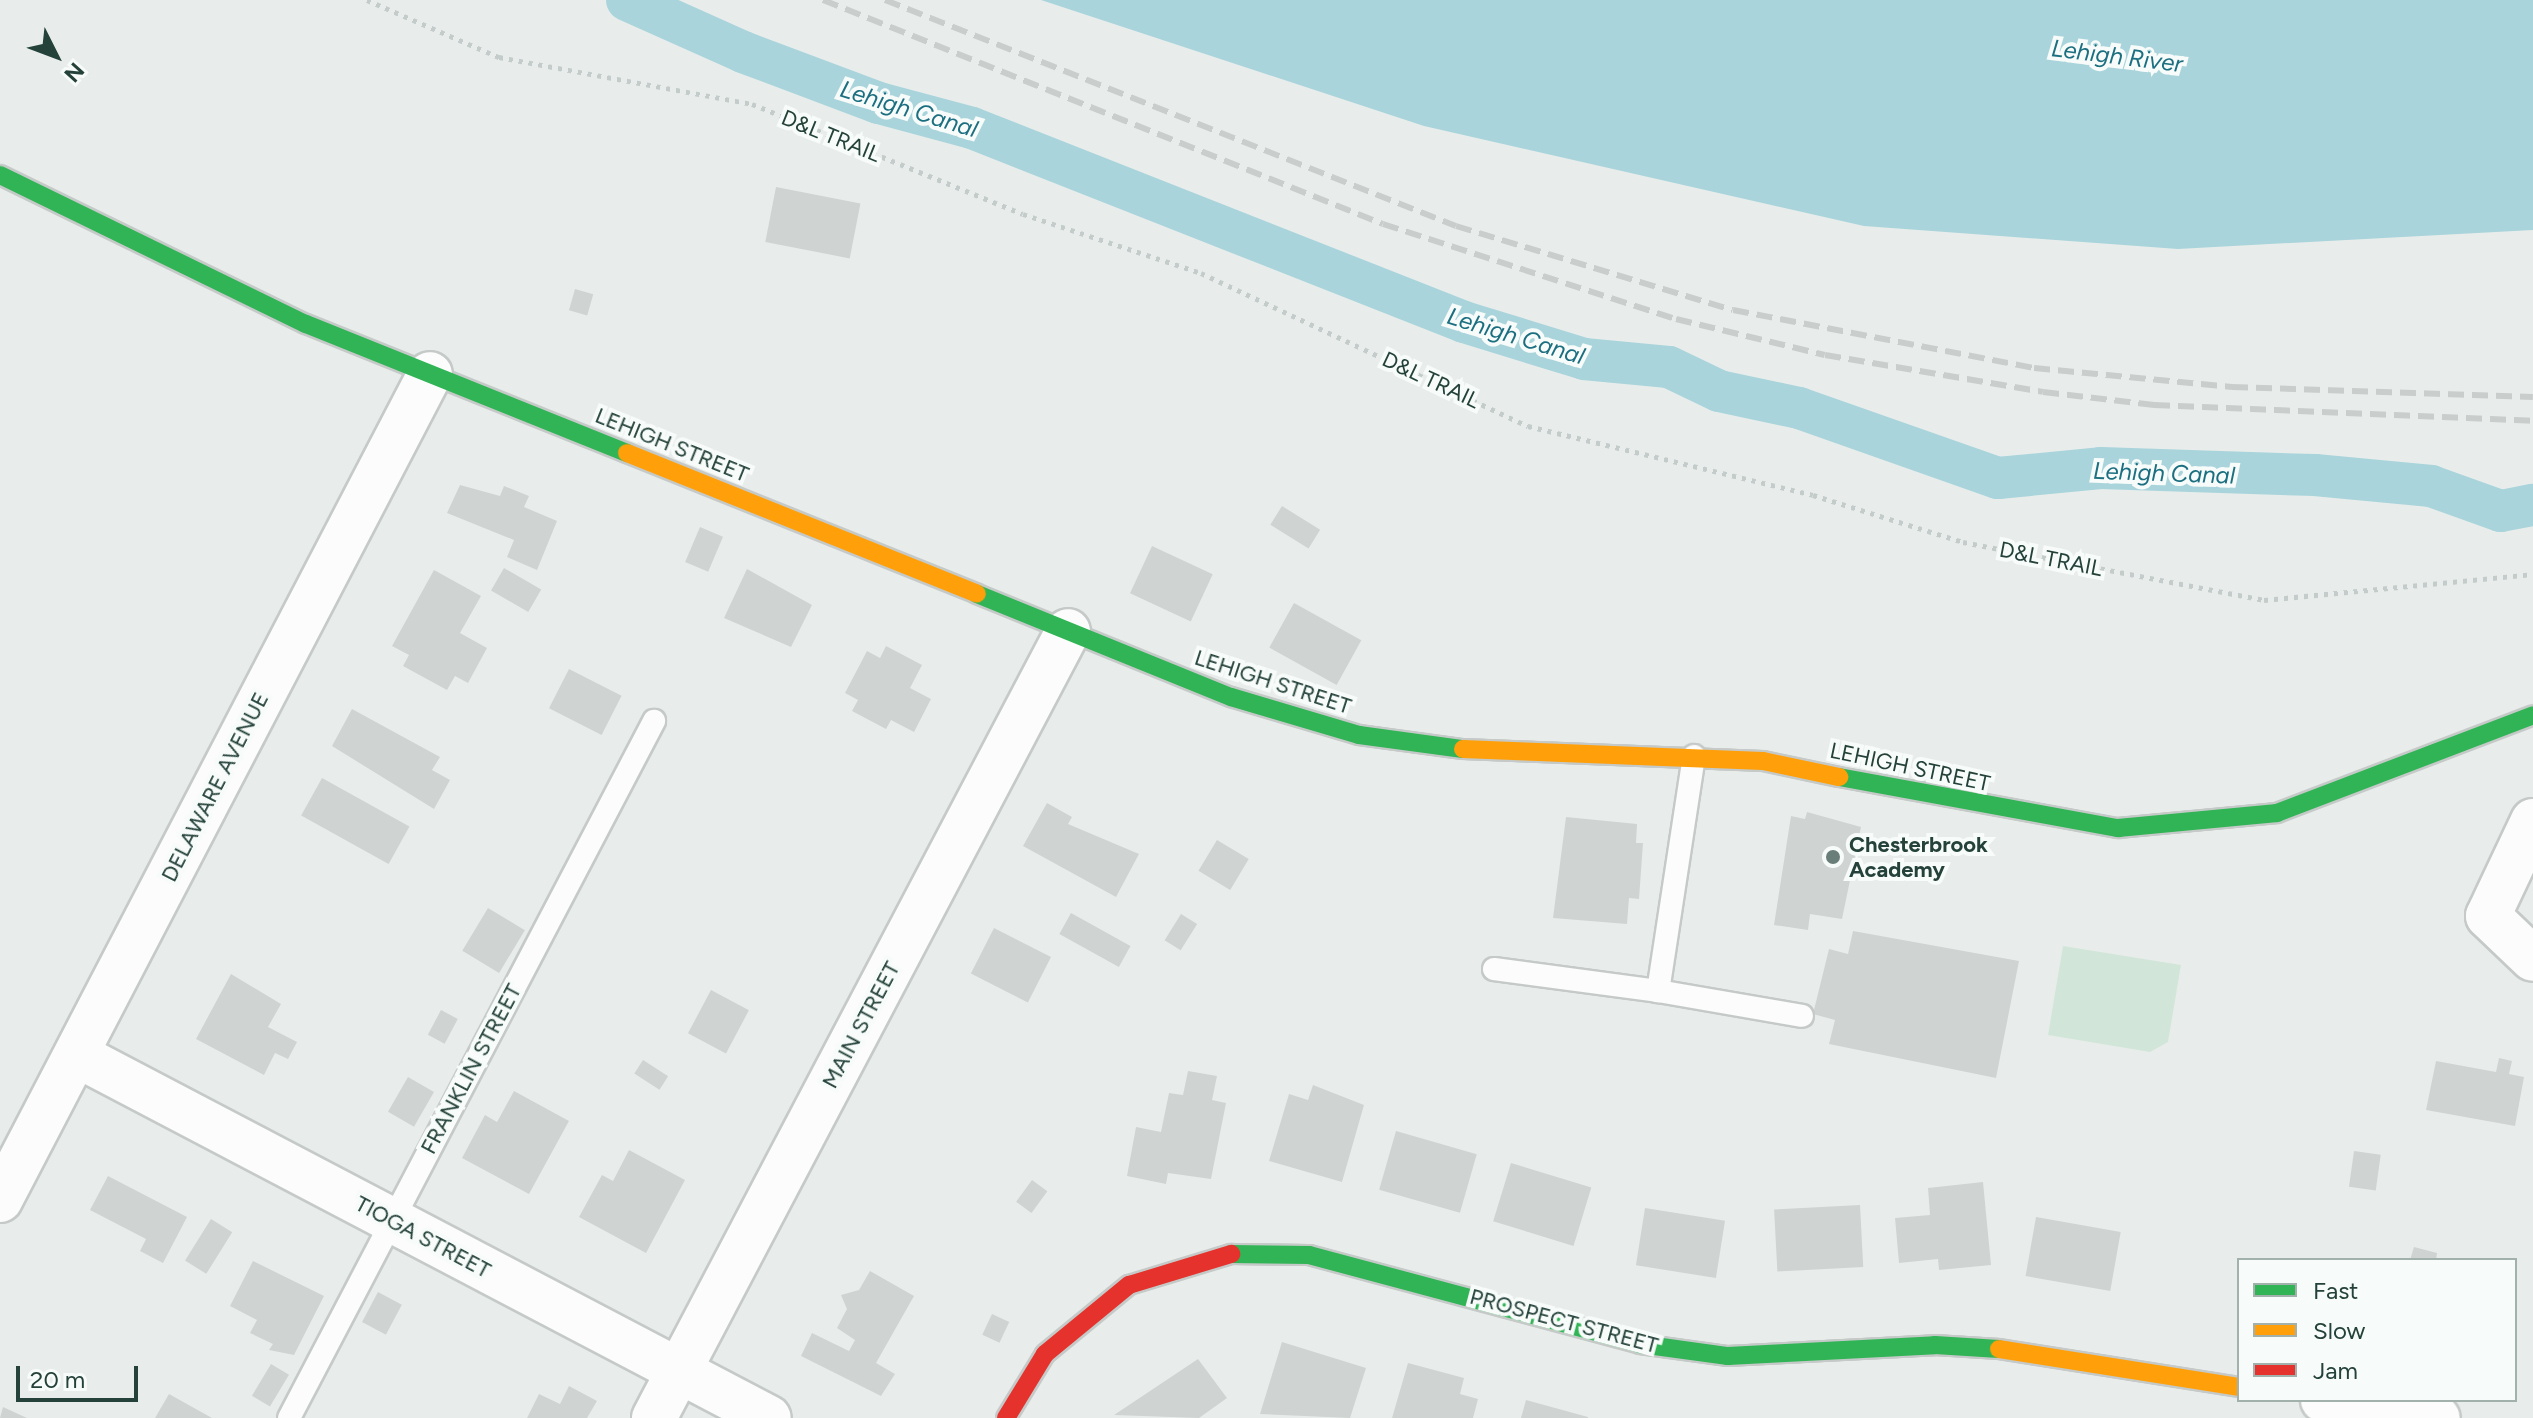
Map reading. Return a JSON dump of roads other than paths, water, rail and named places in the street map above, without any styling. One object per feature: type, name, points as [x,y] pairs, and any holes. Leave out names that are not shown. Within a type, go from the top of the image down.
[{"type":"street","name":"LEHIGH STREET","points":[[0,175],[430,374],[1231,697],[1359,735],[1464,749],[1763,761],[2038,819],[2198,826],[2277,813],[2354,790],[2533,715]]},
{"type":"street","name":"DELAWARE AVENUE","points":[[0,1200],[430,374]]},
{"type":"street","name":"MAIN STREET","points":[[654,1418],[1068,631]]},
{"type":"street","points":[[2533,821],[2488,916],[2533,959]]},
{"type":"street","name":"TIOGA STREET","points":[[77,1055],[769,1418]]},
{"type":"street","name":"PROSPECT STREET","points":[[1006,1418],[1045,1354],[1129,1285],[1212,1256],[1261,1251],[1324,1258],[1640,1344],[1728,1356],[1935,1345],[1999,1349],[2237,1387]]},
{"type":"street","points":[[2336,1402],[2438,1418]]},
{"type":"lane","name":"FRANKLIN STREET","points":[[289,1418],[654,721]]},
{"type":"lane","points":[[1658,991],[1694,756]]},
{"type":"lane","points":[[1494,969],[1658,991],[1802,1016]]},
{"type":"water","name":"Lehigh River","points":[[1041,0],[2533,0],[2533,230],[2178,249],[1864,226],[1424,126]]},
{"type":"waterway","name":"Lehigh Canal","points":[[627,0],[743,52],[879,103],[972,128],[1464,322],[1584,359],[1669,367],[1719,391],[1799,408],[1998,478],[2101,468],[2315,475],[2431,486],[2501,511],[2533,505]]},
{"type":"railway","points":[[823,0],[1383,224],[1676,319],[1825,355],[2043,392],[2154,405],[2533,421]]},
{"type":"railway","points":[[885,0],[1456,226],[1733,310],[2034,368],[2232,387],[2533,397]]},
{"type":"place","name":"Chesterbrook Academy","points":[[1833,857]]}]
